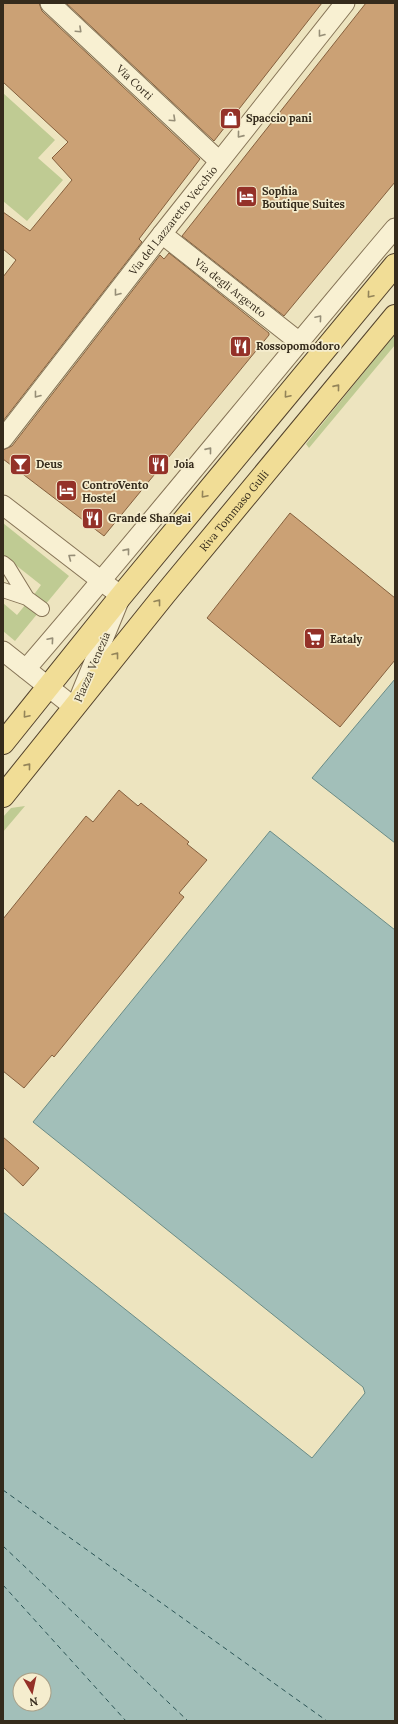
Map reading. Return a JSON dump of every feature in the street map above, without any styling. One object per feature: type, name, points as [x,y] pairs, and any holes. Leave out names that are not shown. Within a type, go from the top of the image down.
[{"type":"main road","points":[[121,596],[395,265]]},
{"type":"main road","name":"Riva Tommaso Gulli","points":[[3,796],[165,594],[395,316]]},
{"type":"main road","name":"Piazza Venezia","points":[[49,687],[121,596]]},
{"type":"main road","points":[[3,743],[49,687]]},
{"type":"street","name":"Via Corti","points":[[50,3],[219,162]]},
{"type":"street","name":"Via del Lazzaretto Vecchio","points":[[3,439],[162,234],[345,3]]},
{"type":"street","points":[[26,669],[102,581],[298,341],[395,228]]},
{"type":"street","name":"Via degli Argento","points":[[162,234],[298,341]]},
{"type":"street","points":[[3,505],[121,596]]},
{"type":"street","points":[[3,562],[8,567],[27,598]]},
{"type":"street","points":[[3,590],[27,598],[42,609]]},
{"type":"street","name":"Piazza Venezia","points":[[3,651],[75,708],[121,596]]},
{"type":"green space","points":[[3,93],[55,140],[38,158],[63,180],[27,221],[3,201]]},
{"type":"green space","points":[[395,334],[395,345],[309,448],[306,444]]},
{"type":"green space","points":[[3,523],[69,576],[45,605],[33,596],[41,585],[3,555]]},
{"type":"green space","points":[[3,603],[17,615],[26,604],[38,613],[15,641],[3,631]]},
{"type":"green space","points":[[25,806],[3,832],[3,817],[11,808]]},
{"type":"water","points":[[395,679],[395,843],[312,778]]},
{"type":"water","points":[[270,831],[395,930],[395,1721],[3,1721],[3,1212],[312,1458],[365,1393],[363,1387],[33,1122]]},
{"type":"building","points":[[3,3],[39,3],[42,11],[200,159],[139,239],[142,242],[3,421],[3,277],[16,260],[3,249],[3,212],[30,231],[72,180],[52,158],[68,142],[3,82]]},
{"type":"building","points":[[66,3],[322,3],[214,141]]},
{"type":"building","points":[[366,3],[395,3],[395,182],[284,316],[182,236]]},
{"type":"building","points":[[169,253],[269,333],[269,335],[104,536],[3,459],[3,450],[12,446],[160,255],[164,259]]},
{"type":"building","name":"Eataly","points":[[290,513],[395,598],[395,660],[340,727],[207,618]]},
{"type":"building","points":[[119,790],[138,806],[141,803],[189,842],[187,844],[207,860],[179,893],[184,897],[54,1057],[52,1055],[24,1088],[3,1071],[3,919],[86,816],[93,822]]},
{"type":"building","points":[[3,1137],[39,1168],[23,1186],[3,1167]]},
{"type":"ferry route","points":[[3,1490],[327,1721]]},
{"type":"ferry route","points":[[3,1546],[188,1721]]},
{"type":"ferry route","points":[[3,1585],[126,1721]]},
{"type":"place","name":"Spaccio pani","points":[[231,118]]},
{"type":"place","name":"Sophia Boutique Suites","points":[[246,197]]},
{"type":"place","name":"Rossopomodoro","points":[[240,346]]},
{"type":"place","name":"Deus","points":[[21,464]]},
{"type":"place","name":"Joia","points":[[158,464]]},
{"type":"place","name":"ControVento Hostel","points":[[66,491]]},
{"type":"place","name":"Grande Shangai","points":[[93,518]]},
{"type":"place","name":"Eataly","points":[[314,639]]}]
